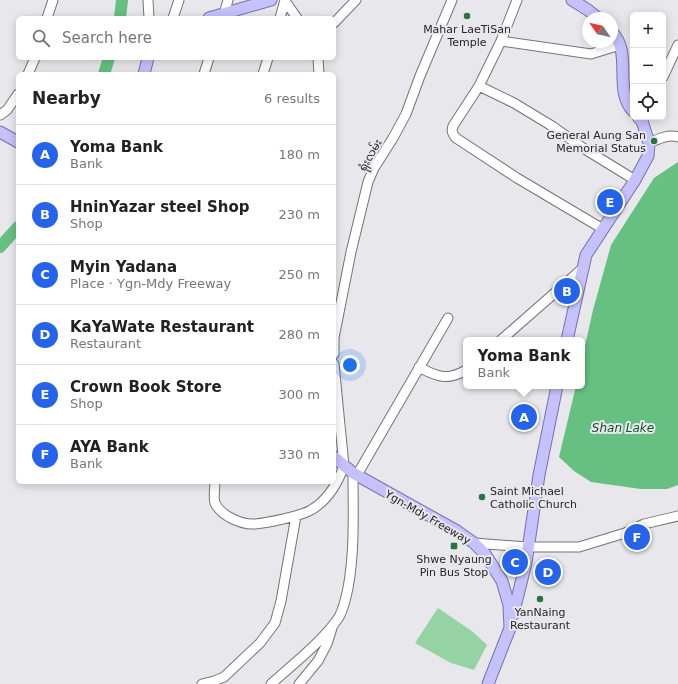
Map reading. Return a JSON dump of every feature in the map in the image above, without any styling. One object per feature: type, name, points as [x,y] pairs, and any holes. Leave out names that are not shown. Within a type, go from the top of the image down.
[{"type":"main road","points":[[223,16],[271,0]]},
{"type":"main road","points":[[572,0],[590,12]]},
{"type":"main road","points":[[618,42],[620,45],[626,100],[630,106]]},
{"type":"main road","points":[[144,72],[148,60]]},
{"type":"main road","points":[[568,337],[582,269],[589,248],[635,180],[648,156],[649,143],[642,120]]},
{"type":"main road","points":[[0,132],[16,141]]},
{"type":"main road","points":[[510,628],[526,563],[538,475],[556,389]]},
{"type":"main road","name":"Ygn-Mdy Freeway","points":[[336,459],[351,471],[451,527],[474,543],[485,554],[502,581],[509,604],[510,628],[488,684]]},
{"type":"street","points":[[48,16],[53,0]]},
{"type":"street","points":[[148,0],[149,16]]},
{"type":"street","points":[[174,16],[179,0]]},
{"type":"street","points":[[223,16],[228,0]]},
{"type":"street","points":[[281,16],[285,0]]},
{"type":"street","points":[[285,0],[296,16]]},
{"type":"street","points":[[336,21],[356,0]]},
{"type":"street","name":"ရုံးလမ်း","points":[[336,328],[351,252],[368,182],[374,168],[406,114],[452,0]]},
{"type":"street","points":[[517,0],[501,42],[479,86],[452,129],[452,134],[517,178],[603,229]]},
{"type":"street","points":[[501,42],[591,54],[620,45]]},
{"type":"street","points":[[666,71],[678,45]]},
{"type":"street","points":[[29,72],[34,60]]},
{"type":"street","points":[[205,72],[208,60]]},
{"type":"street","points":[[264,72],[267,60]]},
{"type":"street","points":[[318,60],[319,72]]},
{"type":"street","points":[[479,86],[514,103],[635,180]]},
{"type":"street","points":[[0,115],[7,110],[16,97]]},
{"type":"street","points":[[649,143],[663,137],[678,137]]},
{"type":"street","points":[[504,337],[582,269]]},
{"type":"street","points":[[215,484],[214,499],[219,510],[227,516],[242,522],[254,524],[296,516],[311,510],[320,504],[338,482],[351,471],[419,368],[448,318]]},
{"type":"street","points":[[419,368],[432,375],[447,377],[457,376],[463,372]]},
{"type":"street","points":[[299,684],[318,661],[327,644],[334,624],[344,607],[350,575],[353,548],[351,471],[337,422],[336,403]]},
{"type":"street","points":[[202,684],[224,677],[260,643],[275,623],[281,601],[296,516]]},
{"type":"street","points":[[474,543],[528,548],[578,547],[625,533],[644,524],[678,516]]},
{"type":"street","points":[[272,684],[334,624]]},
{"type":"shaded area","points":[[438,608],[473,632],[487,645],[474,670],[451,663],[415,643]]},
{"type":"water","name":"Shan Lake","points":[[678,162],[678,485],[667,489],[641,489],[591,482],[574,471],[559,457],[575,389],[585,389],[585,346],[611,245],[654,178]]},
{"type":"waterway","points":[[120,16],[122,0]]},
{"type":"waterway","points":[[105,72],[108,60]]},
{"type":"waterway","points":[[0,247],[16,229]]},
{"type":"place","name":"Mahar LaeTiSan Temple","points":[[467,16]]},
{"type":"place","name":"General Aung San Memorial Status","points":[[654,141]]},
{"type":"place","name":"Crown Book Store","points":[[610,202]]},
{"type":"place","name":"HninYazar steel Shop","points":[[567,291]]},
{"type":"place","name":"Yoma Bank","points":[[524,417]]},
{"type":"place","name":"Saint Michael Catholic Church","points":[[482,497]]},
{"type":"place","name":"AYA Bank","points":[[637,537]]},
{"type":"place","name":"Shwe Nyaung Pin Bus Stop","points":[[454,546]]},
{"type":"place","name":"Myin Yadana","points":[[515,562]]},
{"type":"place","name":"KaYaWate Restaurant","points":[[548,572]]},
{"type":"place","name":"YanNaing Restaurant","points":[[540,599]]}]
